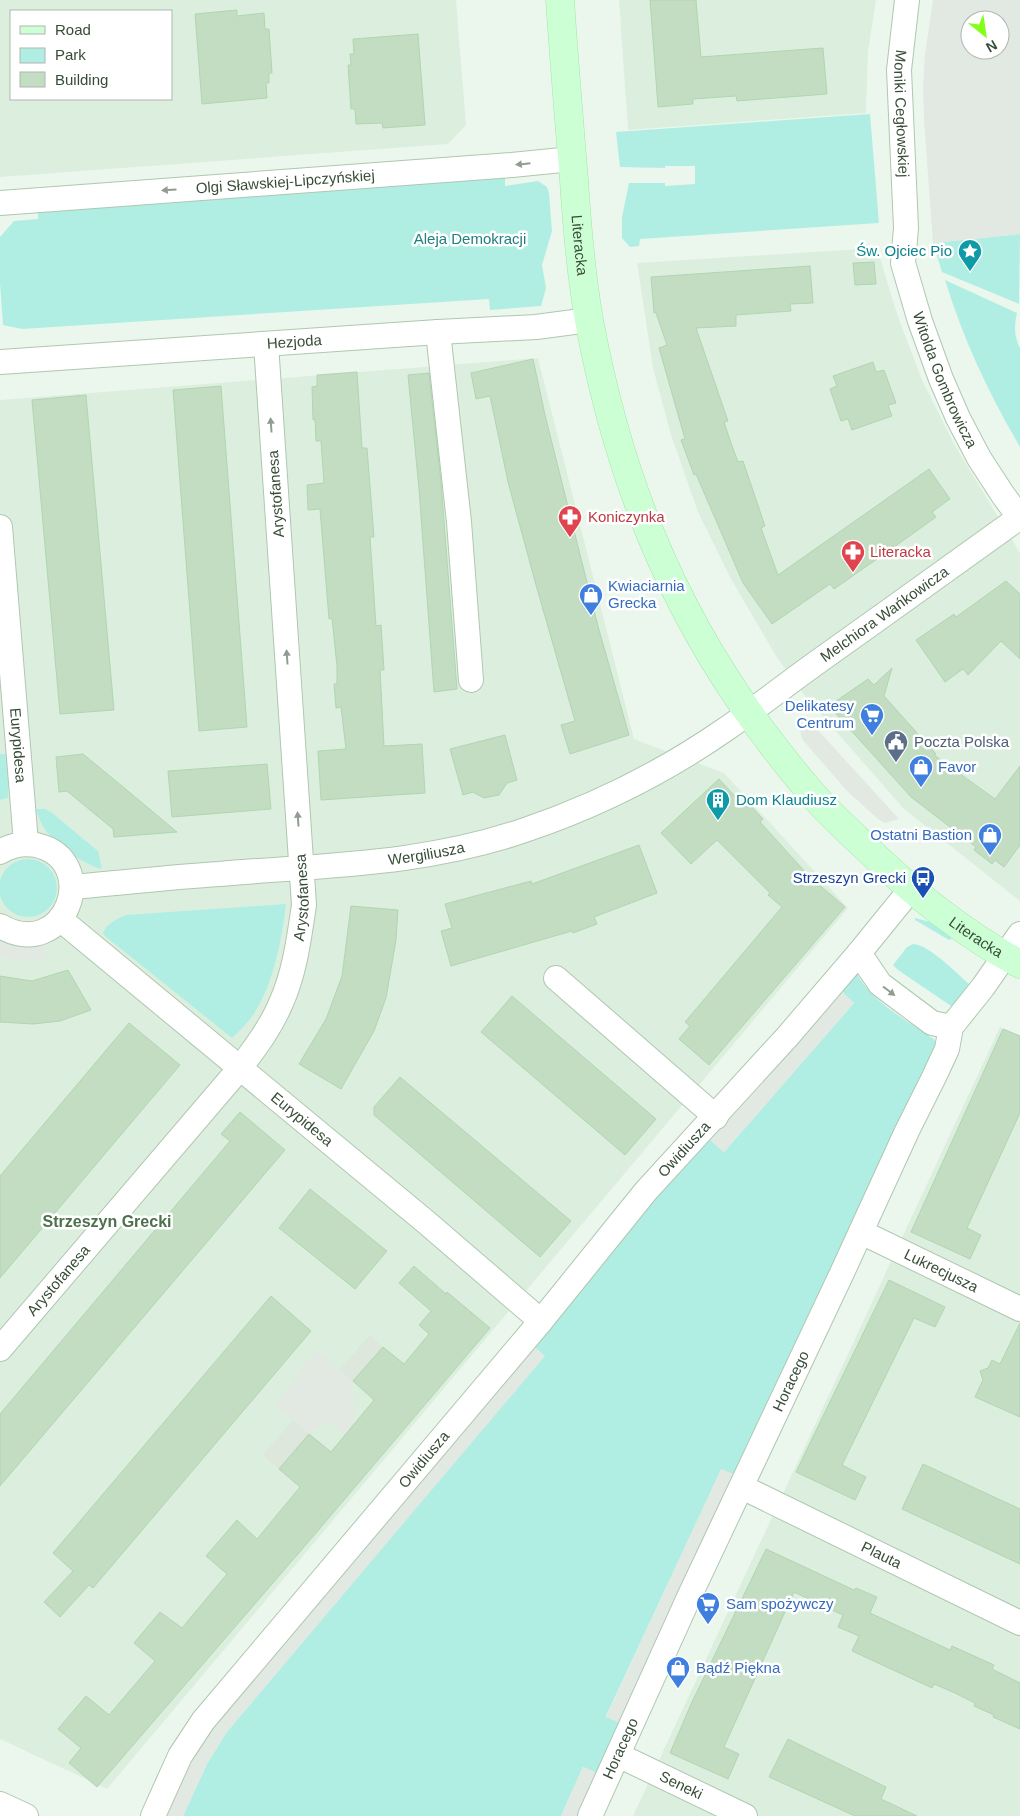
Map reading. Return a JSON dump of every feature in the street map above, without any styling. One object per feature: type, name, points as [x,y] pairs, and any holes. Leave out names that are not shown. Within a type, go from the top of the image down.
[{"type":"street","name":"Literacka","points":[[560,0],[579,251],[589,320],[611,420],[644,522],[663,565],[687,615],[711,657],[748,712],[793,772],[822,806],[911,889],[966,931],[1015,951]]},
{"type":"street","name":"Moniki Cegłowskiej","points":[[906,228],[899,70],[907,0]]},
{"type":"street","name":"Olgi Sławskiej-Lipczyńskiej","points":[[0,203],[512,165],[572,158]]},
{"type":"street","name":"Witolda Gombrowicza","points":[[906,228],[903,263],[920,321],[941,379],[958,418],[979,458],[1020,517]]},
{"type":"street","name":"Hezjoda","points":[[0,362],[536,327],[589,320]]},
{"type":"street","points":[[438,332],[459,522],[471,680]]},
{"type":"street","name":"Arystofanesa","points":[[0,1349],[240,1068],[260,1042],[281,1004],[292,975],[299,944],[304,905],[266,344]]},
{"type":"street","name":"Melchiora Wańkowicza","points":[[748,712],[1020,517]]},
{"type":"street","name":"Eurypidesa","points":[[0,527],[26,843]]},
{"type":"street","name":"Wergiliusza","points":[[72,887],[386,862],[458,849],[524,831],[602,801],[682,757],[727,729],[748,712]]},
{"type":"street","points":[[0,852],[8,847],[26,843],[44,847],[59,858],[69,873],[72,887],[70,901],[60,919],[46,930],[28,935],[11,932],[0,926]]},
{"type":"street","name":"Owidiusza","points":[[153,1816],[180,1756],[203,1721],[541,1320],[646,1192],[716,1117],[860,953],[911,889]]},
{"type":"street","name":"Eurypidesa","points":[[60,919],[426,1222],[541,1320]]},
{"type":"street","name":"Horacego","points":[[590,1816],[690,1595],[947,1049],[951,1027],[1015,951]]},
{"type":"street","points":[[860,953],[880,984],[932,1023],[951,1027]]},
{"type":"street","name":"Owidiusza","points":[[556,978],[716,1117]]},
{"type":"street","name":"Lukrecjusza","points":[[861,1232],[1020,1309]]},
{"type":"street","name":"Plauta","points":[[742,1487],[1020,1623]]},
{"type":"street","name":"Seneki","points":[[618,1755],[745,1816]]},
{"type":"street","points":[[0,1804],[26,1816]]},
{"type":"shaded area","points":[[0,0],[456,0],[466,125],[448,144],[0,177]]},
{"type":"shaded area","points":[[619,0],[876,0],[868,51],[866,113],[628,130]]},
{"type":"shaded area","points":[[933,0],[1020,0],[1020,234],[933,243],[923,86],[925,54]]},
{"type":"shaded area","points":[[877,248],[897,314],[922,380],[954,444],[1020,553],[1020,901],[904,809],[805,696],[776,656],[731,579],[698,512],[671,435],[653,368],[637,263]]},
{"type":"shaded area","points":[[538,358],[634,739],[724,773],[848,908],[107,1789],[0,1739],[0,400]]},
{"type":"shaded area","points":[[815,727],[899,819],[885,823],[847,791],[802,739],[800,730]]},
{"type":"shaded area","points":[[0,936],[44,941],[47,958],[19,961],[0,957]]},
{"type":"shaded area","points":[[842,989],[844,994],[854,1003],[724,1152],[710,1140]]},
{"type":"shaded area","points":[[1000,1027],[1020,1036],[1020,1816],[633,1816]]},
{"type":"shaded area","points":[[370,1335],[383,1347],[353,1381],[339,1370]]},
{"type":"shaded area","points":[[531,1344],[545,1356],[226,1733],[207,1764],[183,1816],[162,1816],[189,1756]]},
{"type":"shaded area","points":[[317,1350],[353,1381],[354,1424],[345,1435],[339,1428],[325,1421],[309,1434],[275,1404]]},
{"type":"shaded area","points":[[293,1420],[309,1434],[279,1469],[263,1455]]},
{"type":"shaded area","points":[[721,1469],[736,1475],[620,1723],[606,1717]]},
{"type":"shaded area","points":[[583,1767],[597,1773],[577,1816],[561,1816]]},
{"type":"green space","points":[[870,114],[879,223],[640,239],[639,246],[630,247],[622,238],[622,217],[629,183],[665,183],[665,186],[695,184],[695,166],[665,166],[665,168],[620,167],[616,132]]},
{"type":"green space","name":"Aleja Demokracji","points":[[505,175],[505,186],[538,181],[547,187],[549,193],[552,231],[542,265],[546,288],[541,306],[490,310],[489,299],[22,329],[3,325],[0,283],[0,237],[14,221],[38,219],[38,210]]},
{"type":"green space","points":[[1020,234],[1019,304],[942,272],[933,243]]},
{"type":"green space","points":[[945,280],[1017,313],[1015,331],[1020,348],[1020,447],[978,366],[960,324]]},
{"type":"green space","points":[[0,754],[8,754],[8,798],[0,800]]},
{"type":"green space","points":[[36,809],[45,809],[51,812],[98,851],[102,869],[70,853],[54,840],[43,826]]},
{"type":"green space","points":[[28,859],[39,861],[49,867],[55,877],[57,888],[55,899],[49,909],[39,915],[28,917],[17,915],[7,909],[1,899],[-1,888],[1,877],[7,867],[17,861]]},
{"type":"green space","points":[[286,904],[276,962],[266,990],[251,1018],[232,1038],[103,933],[110,924],[126,915]]},
{"type":"green space","points":[[915,918],[930,922],[953,938],[949,940],[915,920]]},
{"type":"green space","points":[[913,944],[935,954],[969,984],[960,1000],[951,1006],[893,965],[907,947]]},
{"type":"green space","points":[[856,972],[880,1002],[935,1040],[935,1045],[736,1475],[721,1470],[606,1716],[620,1723],[597,1773],[583,1767],[561,1816],[183,1816],[207,1764],[226,1733],[544,1356],[531,1344],[706,1136],[724,1152],[854,1003],[844,994],[842,989]]},
{"type":"building","points":[[650,0],[696,0],[701,57],[823,48],[827,94],[737,101],[736,96],[693,99],[693,104],[658,107]]},
{"type":"building","points":[[237,10],[237,16],[264,13],[265,29],[269,29],[272,73],[269,73],[269,83],[266,83],[267,98],[202,104],[195,14]]},
{"type":"building","points":[[418,34],[425,125],[383,128],[382,123],[356,124],[355,109],[351,109],[348,65],[351,65],[350,54],[354,54],[353,39]]},
{"type":"building","points":[[874,262],[876,284],[855,285],[853,263]]},
{"type":"building","points":[[810,266],[813,303],[790,304],[791,311],[736,315],[736,326],[696,328],[728,421],[724,422],[731,443],[738,462],[743,461],[765,526],[761,528],[778,575],[929,469],[950,499],[932,512],[936,517],[890,550],[834,589],[830,584],[772,624],[743,583],[696,474],[694,475],[681,440],[685,439],[659,348],[667,345],[656,313],[654,313],[651,277]]},
{"type":"building","points":[[533,359],[545,415],[599,630],[629,735],[570,754],[561,725],[575,721],[508,482],[490,396],[476,399],[471,373]]},
{"type":"building","points":[[873,362],[876,372],[884,370],[896,403],[888,405],[892,416],[852,430],[848,419],[841,421],[830,389],[837,386],[833,376]]},
{"type":"building","points":[[357,372],[362,448],[367,448],[374,537],[370,537],[376,626],[381,625],[384,670],[380,670],[384,746],[422,744],[425,793],[321,800],[318,751],[346,749],[341,707],[336,708],[334,684],[337,684],[337,666],[332,618],[329,619],[320,509],[308,510],[307,485],[324,483],[321,441],[316,441],[315,419],[313,420],[312,387],[317,386],[317,375]]},
{"type":"building","points":[[429,373],[441,482],[457,689],[434,692],[419,489],[408,375]]},
{"type":"building","points":[[221,386],[247,727],[199,731],[173,390]]},
{"type":"building","points":[[86,395],[114,710],[60,714],[32,400]]},
{"type":"building","points":[[1006,581],[1020,594],[1020,659],[1001,641],[968,675],[963,669],[945,682],[916,640],[954,614],[956,617]]},
{"type":"building","points":[[892,668],[884,696],[936,754],[934,755],[995,799],[1020,766],[1020,845],[1004,867],[995,860],[992,864],[974,850],[976,847],[911,797],[829,706],[868,679],[874,685]]},
{"type":"building","points":[[505,735],[517,780],[507,783],[499,795],[484,798],[473,792],[463,795],[450,749]]},
{"type":"building","points":[[83,754],[177,832],[114,837],[113,829],[67,791],[59,792],[56,757]]},
{"type":"building","points":[[267,764],[271,809],[172,817],[168,771]]},
{"type":"building","points":[[719,779],[745,807],[749,804],[763,819],[760,822],[808,875],[845,907],[709,1065],[679,1039],[690,1026],[685,1022],[782,907],[768,895],[770,893],[717,840],[691,864],[661,833]]},
{"type":"building","points":[[639,845],[657,893],[594,917],[597,924],[573,933],[572,931],[451,966],[441,931],[452,928],[445,904],[531,881],[532,884]]},
{"type":"building","points":[[351,906],[398,910],[396,940],[386,998],[374,1031],[341,1089],[299,1064],[326,1019],[342,976]]},
{"type":"building","points":[[68,970],[91,1010],[60,1021],[33,1024],[0,1022],[0,976],[32,981]]},
{"type":"building","points":[[512,996],[656,1119],[625,1155],[481,1032]]},
{"type":"building","points":[[129,1023],[180,1065],[0,1278],[0,1176]]},
{"type":"building","points":[[1003,1029],[1020,1036],[1020,1113],[967,1228],[981,1235],[970,1259],[911,1232]]},
{"type":"building","points":[[400,1077],[571,1221],[540,1257],[374,1115],[374,1107]]},
{"type":"building","points":[[240,1112],[285,1150],[0,1486],[0,1414],[230,1141],[221,1134]]},
{"type":"building","points":[[310,1189],[387,1251],[355,1289],[279,1228]]},
{"type":"building","points":[[414,1266],[490,1328],[97,1787],[69,1763],[81,1748],[58,1729],[86,1696],[109,1715],[155,1661],[134,1643],[160,1612],[182,1628],[227,1574],[206,1556],[237,1520],[257,1539],[300,1487],[279,1469],[309,1434],[331,1452],[374,1400],[353,1381],[383,1347],[404,1364],[429,1334],[419,1325],[431,1311],[399,1283]]},
{"type":"building","points":[[889,1280],[945,1307],[935,1327],[914,1318],[842,1465],[866,1477],[855,1500],[796,1472]]},
{"type":"building","points":[[271,1296],[311,1331],[93,1588],[89,1585],[60,1617],[44,1602],[73,1571],[53,1553]]},
{"type":"building","points":[[1020,1323],[1020,1417],[975,1397],[983,1380],[980,1371],[988,1368],[992,1360],[1000,1364]]},
{"type":"building","points":[[923,1464],[1020,1509],[1020,1564],[902,1509]]},
{"type":"building","points":[[766,1549],[854,1590],[856,1588],[877,1597],[870,1613],[950,1650],[952,1646],[994,1665],[992,1669],[1020,1683],[1020,1729],[993,1717],[994,1715],[974,1706],[975,1703],[955,1693],[934,1684],[932,1688],[852,1651],[859,1636],[838,1627],[843,1615],[794,1592],[724,1747],[739,1754],[728,1779],[670,1753],[692,1702]]},
{"type":"building","points":[[788,1739],[886,1787],[881,1799],[917,1816],[855,1816],[769,1777]]},
{"type":"place","name":"Św. Ojciec Pio","points":[[970,272]]},
{"type":"place","name":"Koniczynka","points":[[570,538]]},
{"type":"place","name":"Literacka","points":[[853,573]]},
{"type":"place","name":"Kwiaciarnia Grecka","points":[[591,616]]},
{"type":"place","name":"Delikatesy Centrum","points":[[872,736]]},
{"type":"place","name":"Poczta Polska","points":[[896,763]]},
{"type":"place","name":"Favor","points":[[921,788]]},
{"type":"place","name":"Dom Klaudiusz","points":[[718,821]]},
{"type":"place","name":"Ostatni Bastion","points":[[990,856]]},
{"type":"place","name":"Strzeszyn Grecki","points":[[923,899]]},
{"type":"place","name":"Sam spożywczy","points":[[708,1625]]},
{"type":"place","name":"Bądź Piękna","points":[[678,1689]]},
{"type":"district","name":"Strzeszyn Grecki","points":[[107,1221]]}]
